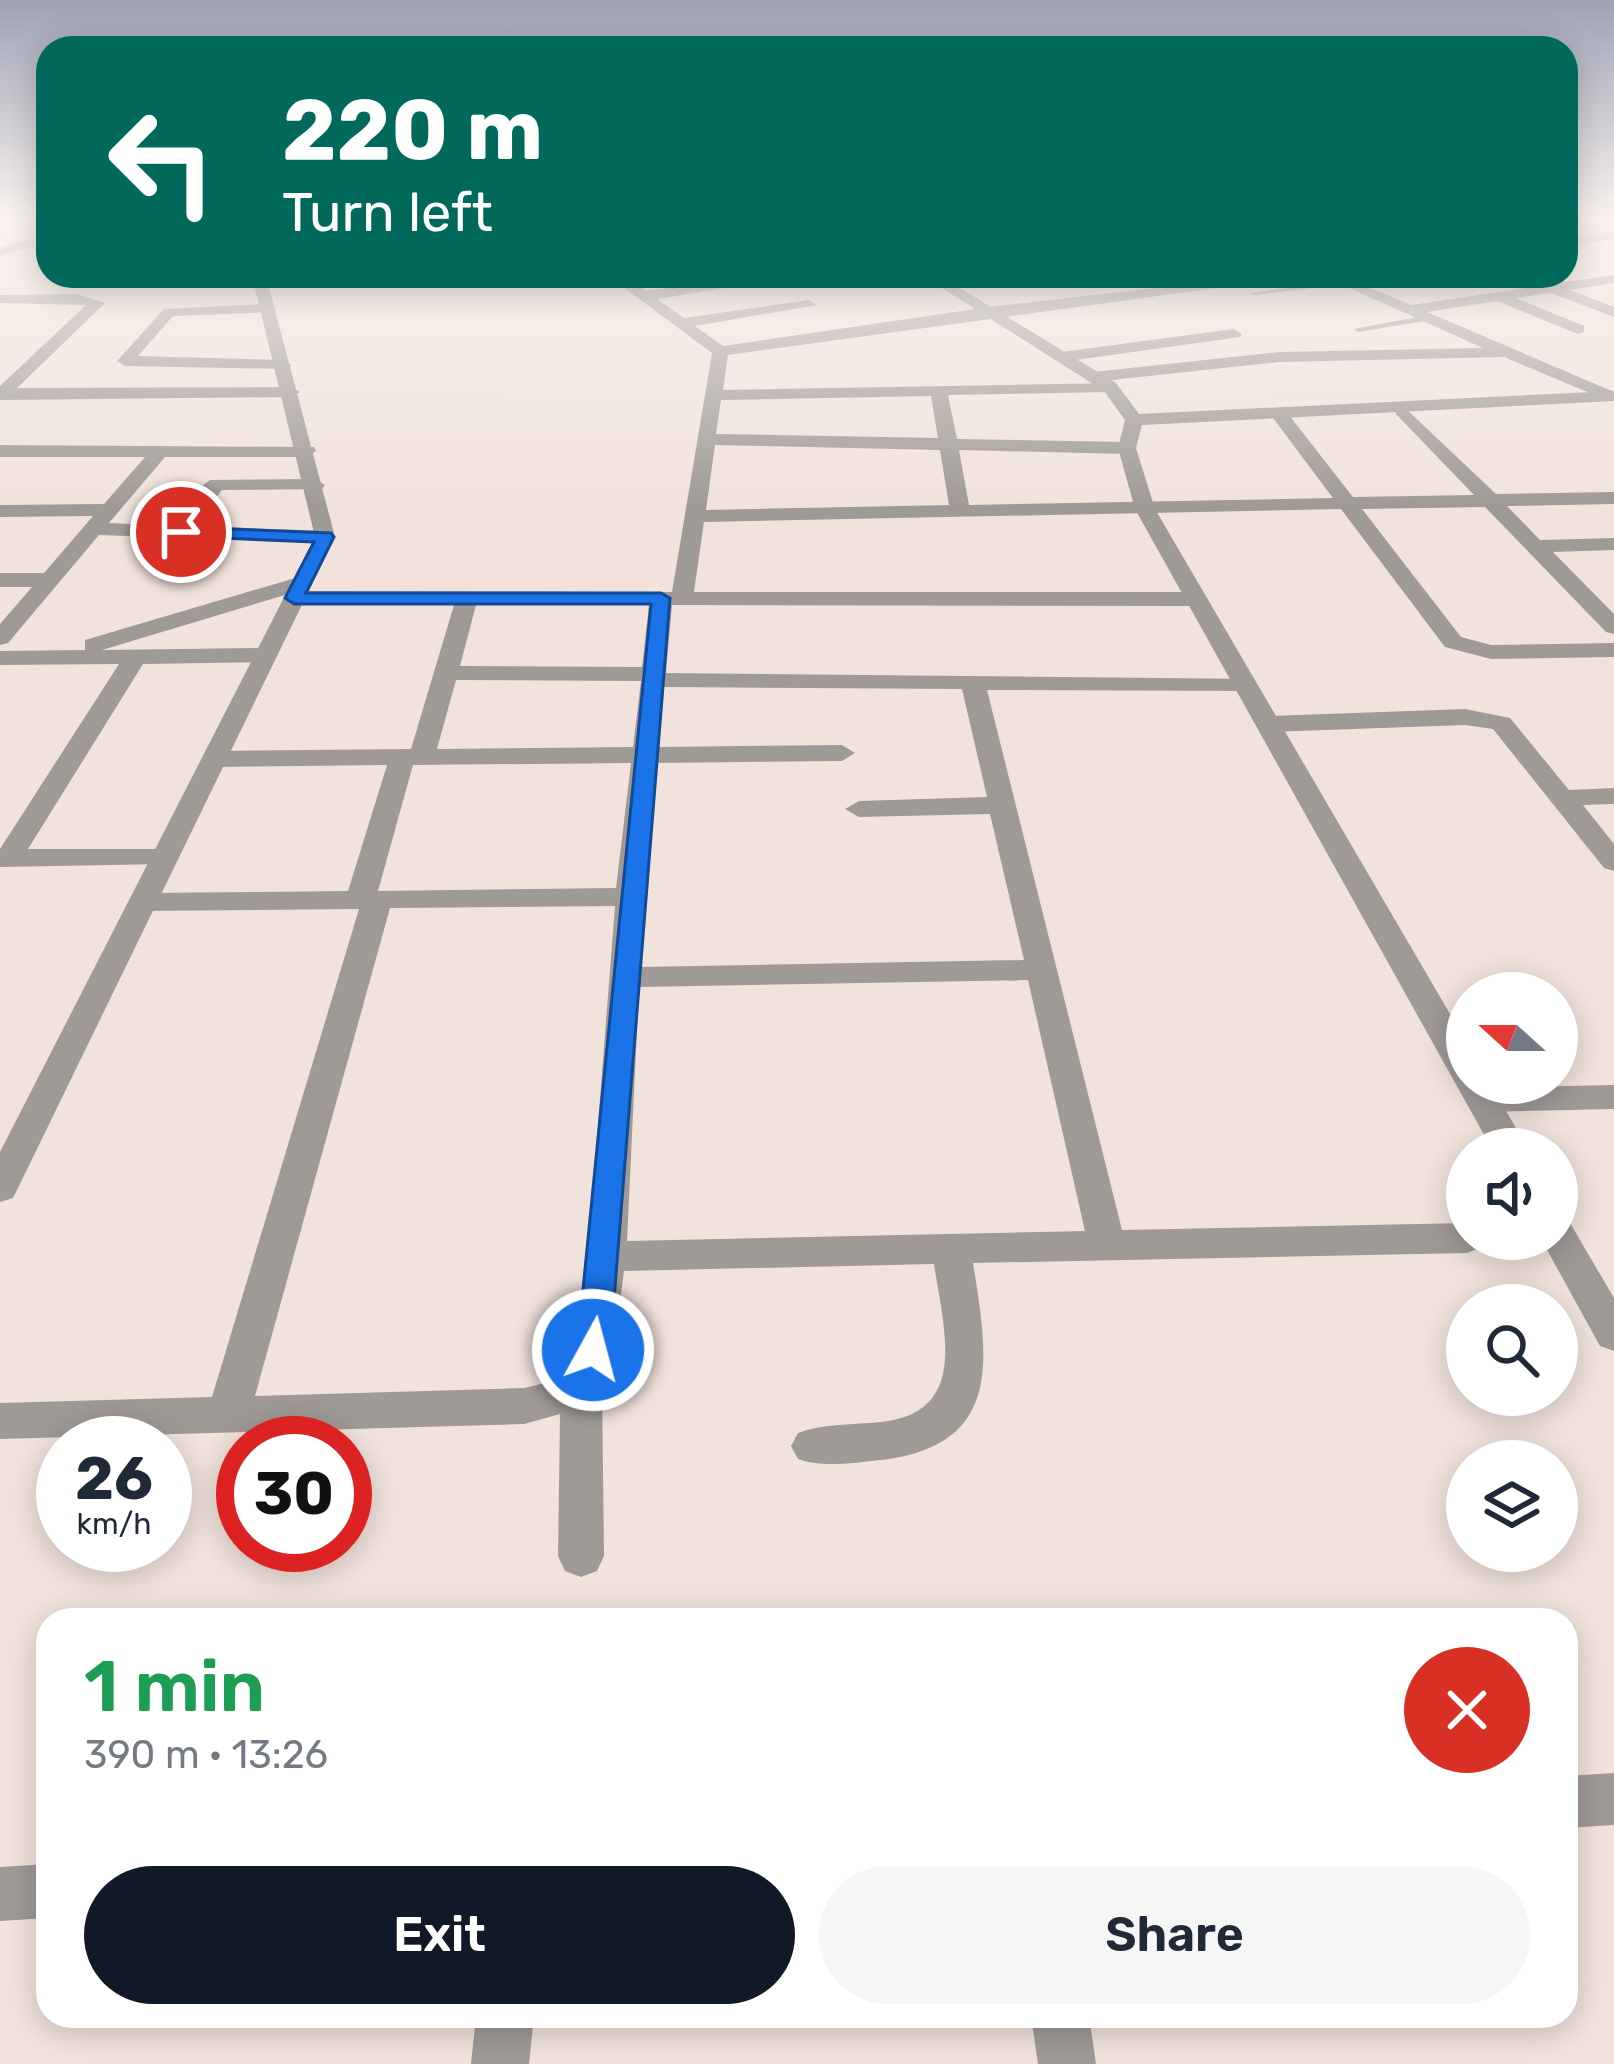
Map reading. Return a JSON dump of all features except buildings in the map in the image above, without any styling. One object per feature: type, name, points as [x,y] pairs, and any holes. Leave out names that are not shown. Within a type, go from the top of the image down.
[{"type":"street","points":[[2,394],[88,313]]},
{"type":"street","points":[[167,313],[125,361],[283,365]]},
{"type":"street","points":[[0,1188],[325,537],[269,313]]},
{"type":"street","points":[[667,313],[720,351],[980,313]]},
{"type":"street","points":[[681,323],[749,313]]},
{"type":"street","points":[[991,313],[1101,382],[1133,420]]},
{"type":"street","points":[[1417,313],[1612,396]]},
{"type":"street","points":[[1540,313],[1578,329]]},
{"type":"street","points":[[1215,323],[1279,358]]},
{"type":"street","points":[[1137,334],[1187,366]]},
{"type":"street","points":[[1061,357],[1234,334]]},
{"type":"street","points":[[581,1556],[581,1382],[593,1350],[604,1256],[623,977],[653,677],[695,516],[720,351]]},
{"type":"street","points":[[713,395],[939,391],[1101,382],[1187,366],[1279,358],[1507,352]]},
{"type":"street","points":[[24,354],[48,353]]},
{"type":"street","points":[[939,391],[960,512]]},
{"type":"street","points":[[2,394],[291,392]]},
{"type":"street","points":[[1133,420],[1612,396]]},
{"type":"street","points":[[1402,410],[1613,625]]},
{"type":"street","points":[[1279,414],[1453,641],[1478,652],[1614,650]]},
{"type":"street","points":[[1133,420],[1127,448],[1145,509],[1446,1036]]},
{"type":"street","points":[[707,439],[1127,448]]},
{"type":"street","points":[[0,451],[307,451]]},
{"type":"street","points":[[0,638],[160,451]]},
{"type":"street","points":[[181,532],[206,492],[217,484],[315,485]]},
{"type":"street","points":[[695,516],[1614,498]]},
{"type":"street","points":[[0,511],[106,510]]},
{"type":"street","points":[[91,529],[325,537]]},
{"type":"street","points":[[1534,546],[1614,544]]},
{"type":"street","points":[[0,580],[48,580]]},
{"type":"street","points":[[51,658],[298,591],[467,598],[1197,599]]},
{"type":"street","points":[[229,1412],[368,900],[467,598]]},
{"type":"street","points":[[0,658],[266,655]]},
{"type":"street","points":[[5,858],[136,656]]},
{"type":"street","points":[[446,673],[1246,683]]},
{"type":"street","points":[[973,682],[1107,1245]]},
{"type":"street","points":[[1269,724],[1481,718],[1513,732],[1614,862]]},
{"type":"street","points":[[215,759],[842,752]]},
{"type":"street","points":[[1564,799],[1614,796]]},
{"type":"street","points":[[859,809],[1002,805]]},
{"type":"street","points":[[5,858],[166,855]]},
{"type":"street","points":[[143,902],[631,897]]},
{"type":"street","points":[[623,977],[1041,970]]},
{"type":"street","points":[[1578,1093],[1614,1096]]},
{"type":"street","points":[[604,1256],[1446,1238]]},
{"type":"street","points":[[813,1446],[914,1435],[937,1425],[956,1407],[964,1385],[965,1360],[951,1249]]},
{"type":"street","points":[[1572,1260],[1614,1334]]},
{"type":"street","points":[[0,1421],[524,1406],[556,1397],[581,1382]]},
{"type":"street","points":[[1578,1801],[1614,1799]]},
{"type":"street","points":[[0,1894],[36,1892]]},
{"type":"street","points":[[500,2064],[504,2028]]},
{"type":"street","points":[[1062,2028],[1067,2064]]},
{"type":"lane","points":[[1358,329],[1428,318]]},
{"type":"route","points":[[181,532],[325,537],[294,598],[661,598],[623,977],[593,1350]]}]
